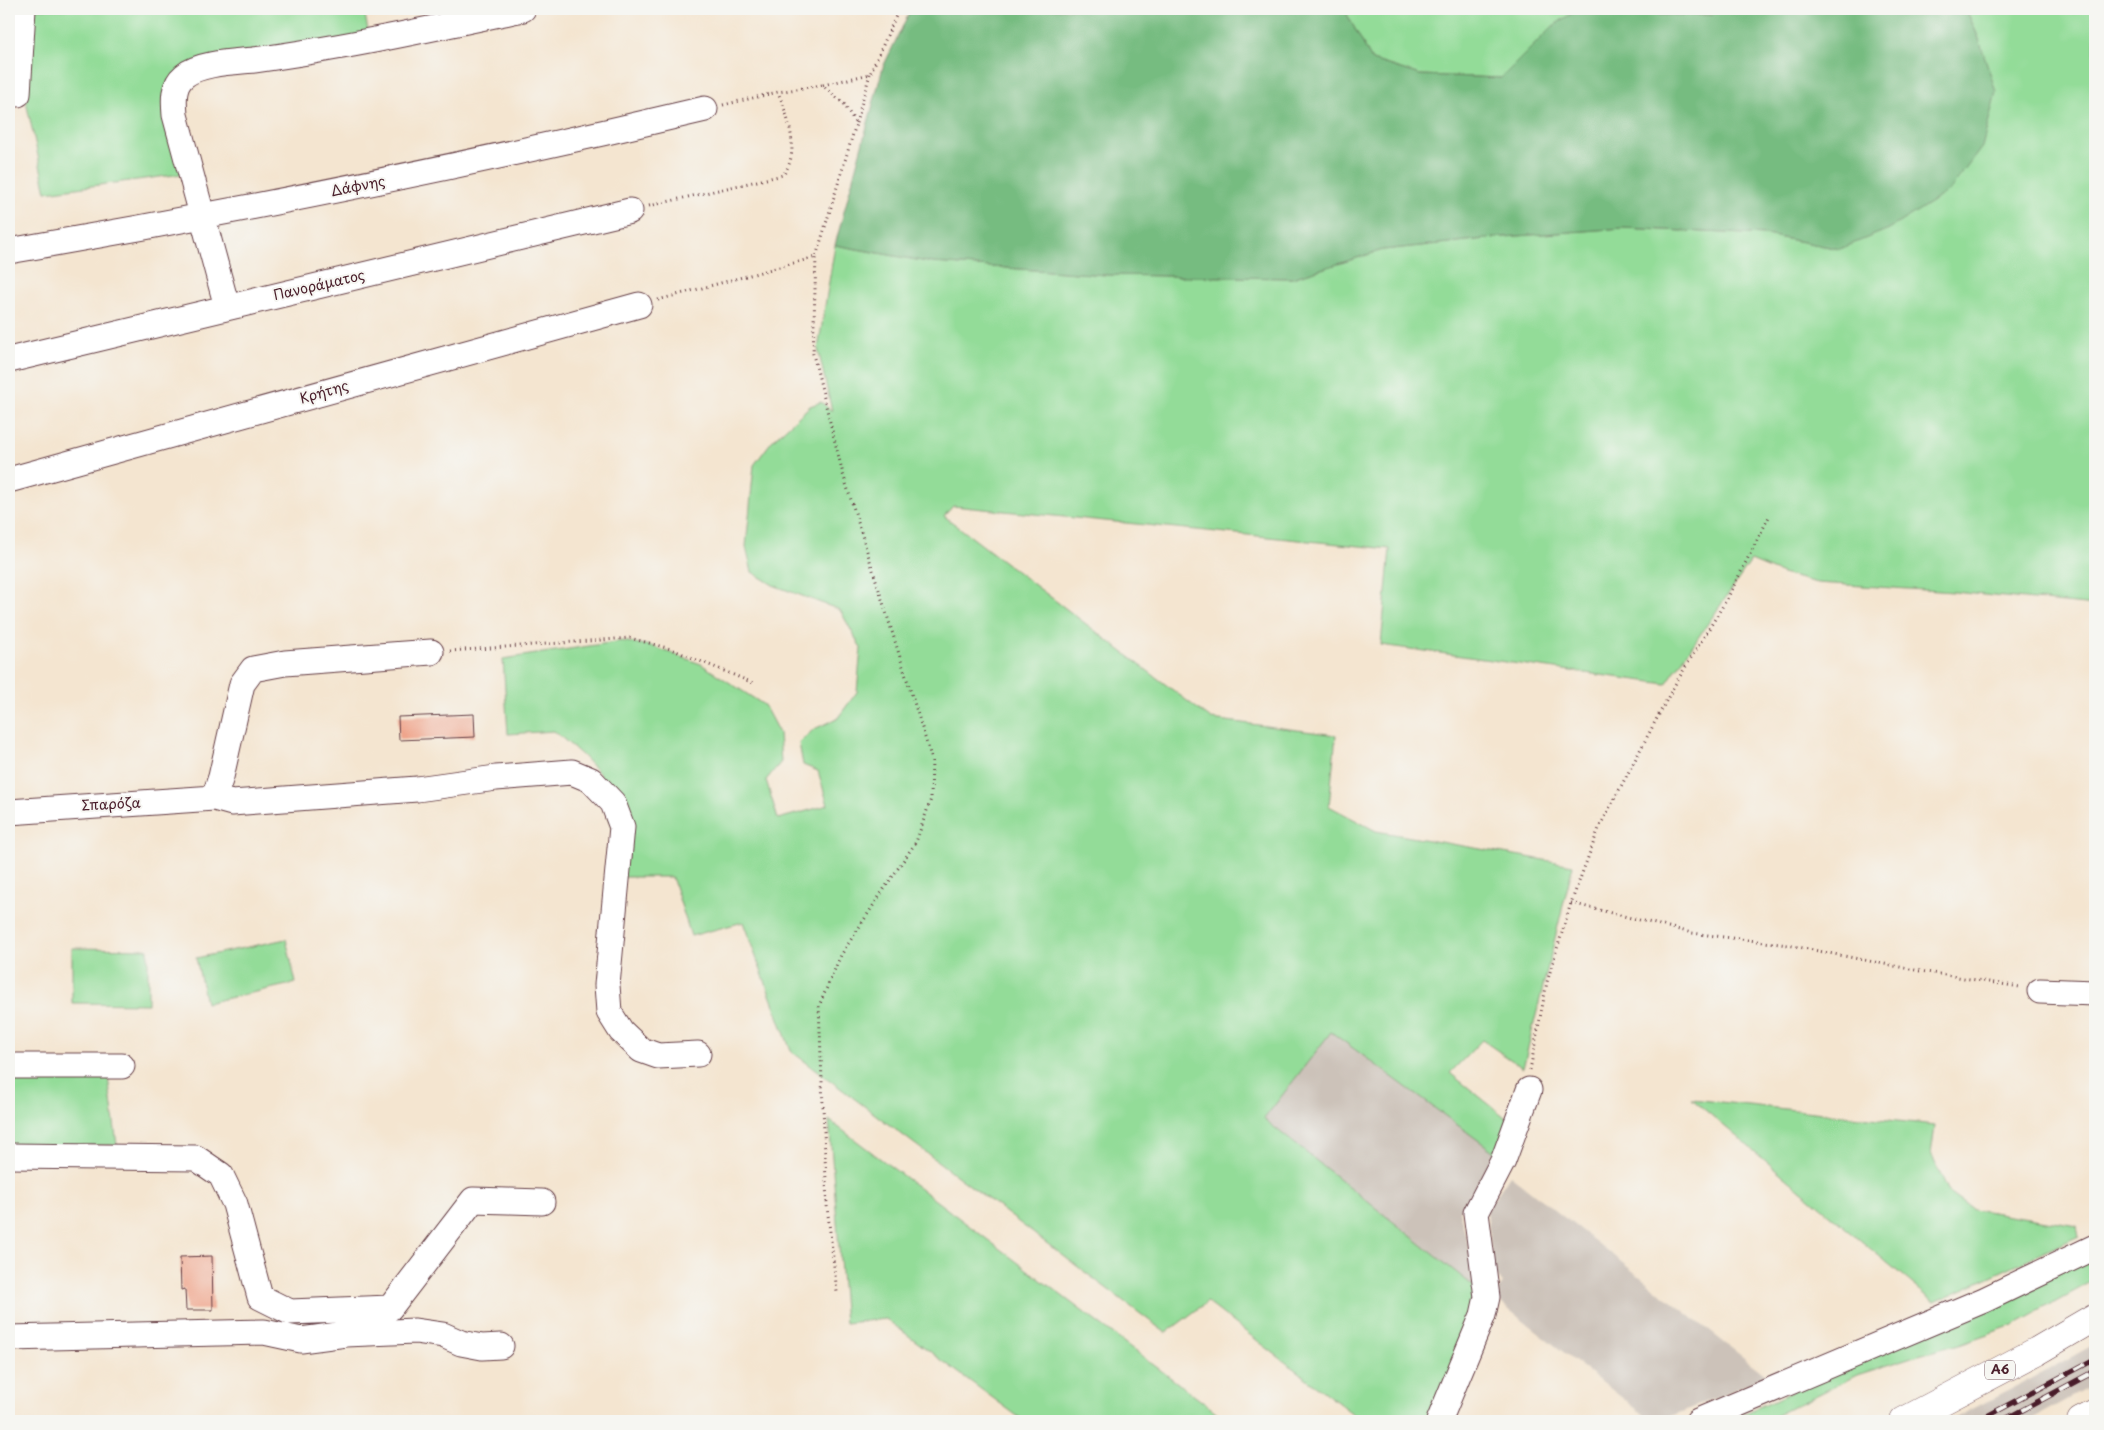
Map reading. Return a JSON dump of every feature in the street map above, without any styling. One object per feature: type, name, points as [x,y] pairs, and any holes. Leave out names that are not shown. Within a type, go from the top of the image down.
[{"type":"highway","name":"Α6","points":[[1904,1421],[2037,1351],[2095,1317]]},
{"type":"highway","points":[[2082,1421],[2095,1414]]},
{"type":"street","points":[[18,94],[23,9]]},
{"type":"street","points":[[227,307],[175,115],[174,92],[183,76],[203,66],[276,57],[386,38],[523,9]]},
{"type":"street","name":"Δάφνης","points":[[9,251],[202,216],[523,152],[705,109]]},
{"type":"street","name":"Πανοράματος","points":[[9,360],[630,210]]},
{"type":"street","name":"Κρήτης","points":[[9,480],[639,306]]},
{"type":"street","points":[[214,798],[221,777],[242,684],[253,669],[285,663],[431,652]]},
{"type":"street","name":"Σπαρόζα","points":[[9,812],[214,798],[232,803],[418,789],[496,778],[572,772],[591,780],[613,803],[622,827],[607,986],[609,1012],[621,1031],[641,1050],[658,1056],[698,1054]]},
{"type":"street","points":[[2040,991],[2095,993]]},
{"type":"street","points":[[9,1066],[122,1066]]},
{"type":"street","points":[[1439,1421],[1483,1315],[1488,1297],[1476,1213],[1503,1161],[1529,1090]]},
{"type":"street","points":[[9,1156],[196,1158],[221,1175],[235,1204],[260,1297],[290,1312],[390,1308],[473,1200],[542,1202]]},
{"type":"street","points":[[1698,1421],[1984,1300],[2095,1247]]},
{"type":"street","points":[[9,1338],[264,1332],[301,1340],[346,1334],[415,1331],[443,1335],[461,1343],[482,1347],[501,1346]]},
{"type":"path","points":[[837,1292],[827,1206],[819,1006],[842,956],[916,842],[931,800],[932,760],[843,474],[813,354],[816,257],[870,74],[899,9]]},
{"type":"path","points":[[705,109],[870,74]]},
{"type":"path","points":[[822,85],[844,104],[856,124]]},
{"type":"path","points":[[630,210],[783,175],[789,168],[792,154],[788,119],[778,92]]},
{"type":"path","points":[[639,306],[816,257]]},
{"type":"path","points":[[1529,1090],[1530,1062],[1547,982],[1571,903],[1600,828],[1674,686],[1727,600],[1769,518]]},
{"type":"path","points":[[431,652],[630,638],[671,649],[753,683]]},
{"type":"path","points":[[1571,903],[1692,933],[1788,946],[2040,991]]},
{"type":"shaded area","points":[[1331,1031],[1497,1154],[1471,1198],[1459,1211],[1481,1292],[1264,1119]]},
{"type":"shaded area","points":[[1510,1175],[1767,1376],[1660,1421],[1652,1421],[1494,1298],[1502,1283],[1493,1272],[1487,1210]]},
{"type":"shaded area","points":[[2095,1344],[2095,1384],[2028,1421],[1949,1421],[2031,1379]]},
{"type":"green space","points":[[28,9],[364,9],[369,36],[174,75],[182,174],[46,192],[23,88]]},
{"type":"green space","points":[[911,9],[1344,9],[1372,60],[1420,75],[1501,78],[1552,27],[1578,9],[1647,9],[1660,15],[1712,15],[1717,9],[1966,9],[1979,39],[1996,92],[1982,147],[1949,191],[1889,229],[1840,249],[1766,235],[1623,228],[1504,237],[1383,250],[1292,278],[1107,275],[933,263],[835,245],[883,67]]},
{"type":"green space","points":[[1344,9],[1578,9],[1552,27],[1502,78],[1420,75],[1372,60]]},
{"type":"green space","points":[[1647,9],[1717,9],[1713,15],[1660,15]]},
{"type":"green space","points":[[1966,9],[2095,9],[2095,606],[1954,592],[1817,583],[1782,574],[1751,561],[1666,684],[1381,645],[1390,549],[953,506],[944,516],[1211,719],[1336,735],[1329,806],[1376,831],[1573,865],[1523,1068],[1482,1040],[1450,1073],[1510,1121],[1497,1154],[1331,1032],[1264,1119],[1481,1292],[1438,1421],[1362,1421],[1207,1302],[1166,1333],[791,1051],[743,922],[691,936],[672,877],[623,877],[599,773],[582,755],[554,731],[508,734],[503,659],[622,641],[651,646],[701,664],[764,705],[779,733],[781,762],[766,780],[778,819],[828,805],[818,771],[803,765],[799,743],[814,729],[837,719],[857,692],[861,648],[840,610],[773,585],[752,572],[746,547],[754,465],[772,441],[810,406],[821,402],[832,411],[818,349],[835,245],[933,263],[1107,275],[1292,278],[1383,250],[1504,237],[1623,228],[1766,235],[1840,249],[1979,39]]},
{"type":"green space","points":[[286,939],[296,983],[206,1003],[196,958]]},
{"type":"green space","points":[[72,948],[148,949],[148,1004],[72,1003]]},
{"type":"green space","points":[[9,1077],[108,1077],[117,1145],[9,1146]]},
{"type":"green space","points":[[1692,1099],[1935,1125],[1931,1154],[1948,1191],[1973,1209],[2077,1226],[2079,1236],[1934,1302]]},
{"type":"green space","points":[[829,1120],[1228,1421],[1024,1421],[886,1319],[845,1323]]},
{"type":"green space","points":[[2095,1254],[2095,1280],[2013,1325],[1959,1344],[1857,1375],[1765,1421],[1728,1421]]},
{"type":"building","points":[[474,714],[475,737],[399,740],[398,717]]},
{"type":"building","points":[[212,1256],[213,1310],[186,1310],[185,1289],[181,1290],[180,1257]]},
{"type":"railway","points":[[1978,1421],[2095,1359]]},
{"type":"railway","points":[[2002,1421],[2095,1371]]}]
